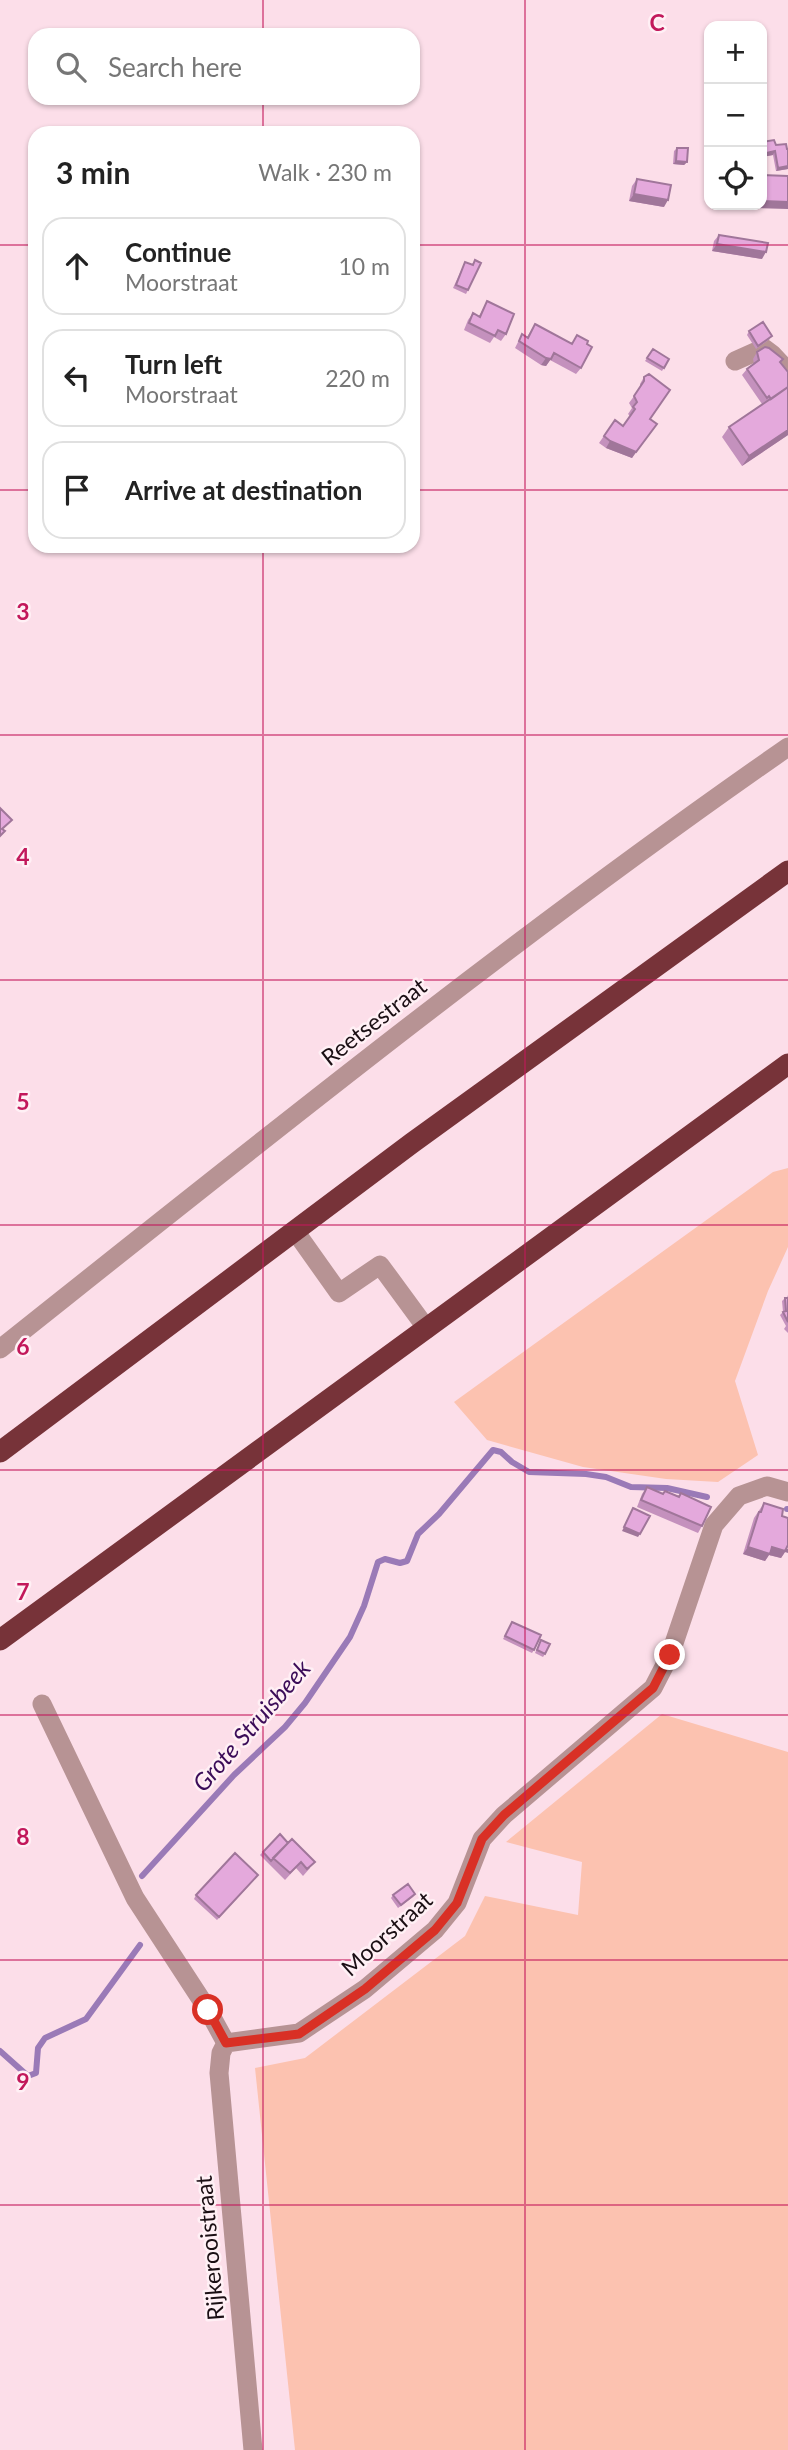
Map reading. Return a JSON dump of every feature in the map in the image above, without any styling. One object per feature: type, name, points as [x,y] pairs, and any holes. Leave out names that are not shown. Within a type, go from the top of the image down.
[{"type":"highway","points":[[0,1452],[412,1143],[788,871]]},
{"type":"highway","points":[[0,1640],[788,1064]]},
{"type":"street","points":[[736,361],[764,348],[788,371]]},
{"type":"street","name":"Reetsestraat","points":[[0,1349],[441,1000],[597,883],[788,747]]},
{"type":"street","points":[[295,1231],[339,1293],[380,1265],[427,1329]]},
{"type":"street","name":"Moorstraat","points":[[226,2043],[299,2034],[365,1989],[435,1930],[457,1903],[482,1839],[504,1815],[653,1688],[670,1655],[714,1525],[738,1496],[767,1486],[788,1492]]},
{"type":"street","points":[[42,1704],[135,1898],[208,2010],[226,2043]]},
{"type":"street","name":"Rijkerooistraat","points":[[226,2043],[221,2053],[219,2073],[253,2450]]},
{"type":"shaded area","points":[[788,1168],[788,1247],[768,1291],[735,1381],[758,1455],[718,1482],[666,1479],[583,1467],[487,1440],[454,1402],[773,1172]]},
{"type":"shaded area","points":[[662,1714],[788,1752],[788,2450],[295,2450],[255,2068],[305,2058],[465,1936],[485,1896],[578,1915],[582,1862],[506,1842]]},
{"type":"building","points":[[774,140],[776,145],[786,144],[788,166],[778,168],[775,151],[767,153],[767,141]]},
{"type":"building","points":[[677,148],[688,148],[687,162],[676,161]]},
{"type":"building","points":[[767,175],[788,176],[788,202],[767,201]]},
{"type":"building","points":[[637,179],[671,185],[668,200],[634,194]]},
{"type":"building","points":[[719,235],[768,243],[766,252],[717,244]]},
{"type":"building","points":[[475,260],[481,263],[468,290],[456,285],[465,262],[473,265]]},
{"type":"building","points":[[487,301],[514,314],[506,334],[498,330],[495,336],[469,323],[473,313],[480,317]]},
{"type":"building","points":[[763,322],[772,336],[758,346],[749,331]]},
{"type":"building","points":[[535,324],[572,344],[577,335],[588,341],[587,344],[592,347],[581,368],[554,353],[551,359],[546,358],[519,341],[522,334],[528,338]]},
{"type":"building","points":[[765,347],[783,359],[780,362],[788,372],[788,387],[771,399],[769,396],[767,398],[747,369],[759,360],[757,352]]},
{"type":"building","points":[[653,349],[669,359],[664,368],[647,358]]},
{"type":"building","points":[[649,374],[670,390],[650,419],[657,424],[636,452],[604,436],[615,420],[623,426],[635,409],[633,407],[637,402],[634,396],[644,377]]},
{"type":"building","points":[[788,387],[788,430],[749,456],[729,427]]},
{"type":"building","points":[[0,808],[12,820],[2,829],[5,831],[0,836]]},
{"type":"building","points":[[785,1298],[788,1298],[788,1322],[783,1312],[786,1311]]},
{"type":"building","points":[[647,1487],[679,1497],[681,1493],[711,1507],[702,1526],[641,1500]]},
{"type":"building","points":[[764,1503],[783,1509],[782,1516],[788,1518],[788,1545],[785,1551],[772,1547],[770,1554],[748,1547]]},
{"type":"building","points":[[633,1508],[650,1516],[640,1534],[624,1527]]},
{"type":"building","points":[[512,1622],[541,1635],[534,1650],[505,1636]]},
{"type":"building","points":[[541,1640],[550,1644],[545,1654],[537,1650]]},
{"type":"building","points":[[280,1834],[288,1843],[271,1861],[263,1852]]},
{"type":"building","points":[[292,1839],[315,1862],[307,1869],[301,1862],[290,1873],[273,1858]]},
{"type":"building","points":[[235,1853],[258,1875],[219,1917],[196,1895]]},
{"type":"building","points":[[408,1884],[415,1894],[401,1905],[393,1895]]},
{"type":"waterway","name":"Grote Struisbeek","points":[[142,1876],[234,1775],[285,1727],[305,1703],[350,1637],[364,1606],[378,1562],[385,1559],[400,1563],[407,1561],[418,1534],[439,1514],[493,1450],[501,1452],[529,1472],[586,1474],[606,1477],[631,1487],[667,1488],[707,1497]]},
{"type":"waterway","name":"Grote Struisbeek","points":[[0,2051],[28,2076],[36,2073],[38,2048],[45,2038],[86,2019],[140,1945]]},
{"type":"route","points":[[208,2010],[226,2043],[299,2034],[365,1989],[435,1930],[457,1903],[482,1839],[504,1815],[653,1688],[670,1655]]}]
